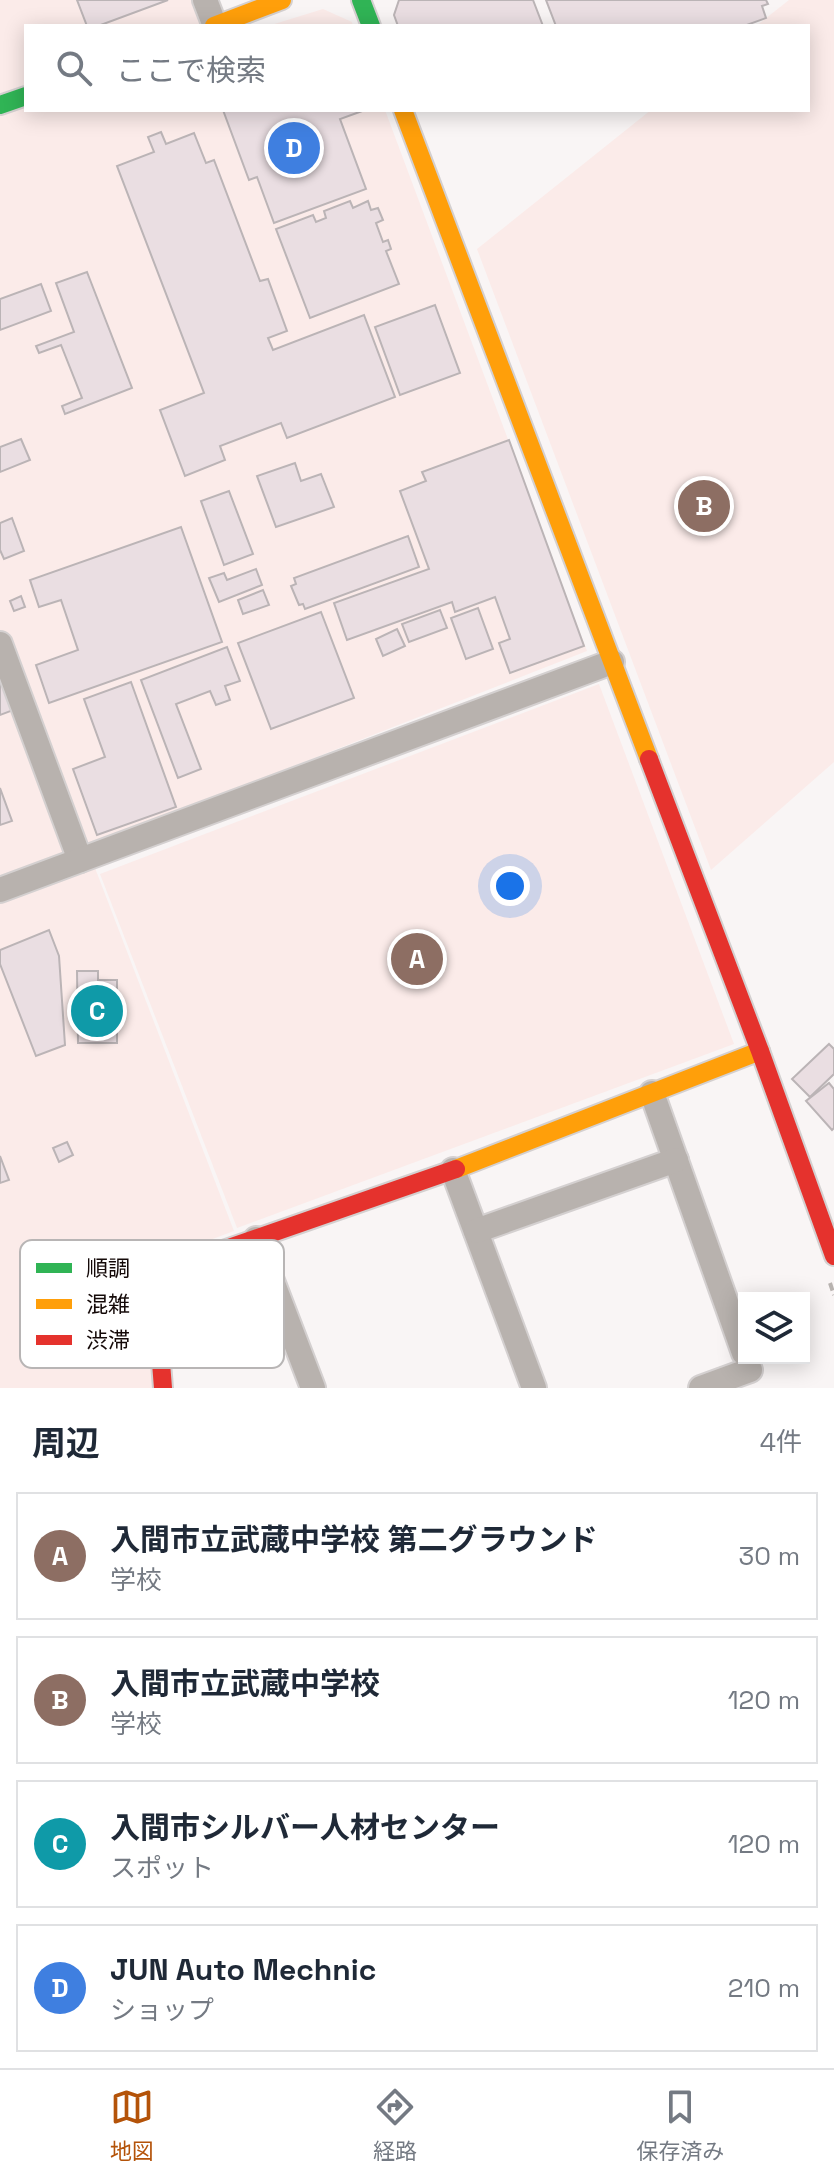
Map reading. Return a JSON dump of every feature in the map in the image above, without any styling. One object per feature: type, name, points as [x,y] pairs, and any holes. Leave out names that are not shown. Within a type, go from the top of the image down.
[{"type":"street","points":[[205,0],[213,24]]},
{"type":"street","points":[[219,24],[282,0]]},
{"type":"street","points":[[361,0],[370,24]]},
{"type":"street","points":[[0,105],[24,97]]},
{"type":"street","points":[[404,112],[829,1232],[834,1256]]},
{"type":"street","points":[[0,644],[80,860]]},
{"type":"street","points":[[0,890],[612,662]]},
{"type":"street","points":[[253,1240],[453,1170],[760,1051]]},
{"type":"street","points":[[652,1093],[749,1367],[701,1388]]},
{"type":"street","points":[[476,1231],[676,1160]]},
{"type":"street","points":[[453,1170],[534,1388]]},
{"type":"street","points":[[284,1312],[313,1388]]},
{"type":"street","points":[[161,1368],[163,1388]]},
{"type":"shaded area","points":[[0,0],[197,0],[206,24],[24,24],[24,112],[386,112],[587,651],[87,847],[234,1231],[210,1240],[20,1240],[20,1368],[152,1368],[154,1388],[0,1388]]},
{"type":"shaded area","points":[[789,0],[834,0],[834,762],[711,870],[477,249],[648,112],[810,112],[810,24],[759,24]]},
{"type":"shaded area","points":[[323,9],[352,24],[274,24]]},
{"type":"shaded area","points":[[599,684],[734,1044],[237,1228],[100,874]]},
{"type":"building","points":[[77,0],[168,0],[103,24],[86,24]]},
{"type":"building","points":[[399,0],[533,0],[542,24],[397,24],[394,15]]},
{"type":"building","points":[[546,0],[766,0],[768,4],[762,6],[766,18],[750,24],[555,24]]},
{"type":"building","points":[[224,112],[359,112],[340,119],[366,189],[274,223],[257,177],[249,180]]},
{"type":"building","points":[[161,132],[166,144],[194,133],[206,163],[214,160],[260,281],[268,279],[287,331],[268,338],[273,350],[364,315],[395,397],[287,438],[281,423],[220,446],[225,460],[185,476],[160,410],[204,393],[117,166],[154,152],[148,137]]},
{"type":"building","points":[[350,201],[353,208],[368,201],[371,210],[378,208],[383,220],[376,223],[383,242],[388,240],[391,249],[386,251],[399,284],[310,318],[276,229],[313,215],[316,222],[326,218],[324,211]]},
{"type":"building","points":[[87,272],[132,388],[65,414],[62,406],[82,398],[61,345],[39,353],[36,346],[74,332],[56,283]]},
{"type":"building","points":[[41,284],[51,311],[0,330],[0,299]]},
{"type":"building","points":[[435,305],[460,373],[400,395],[375,327]]},
{"type":"building","points":[[21,439],[30,460],[0,472],[0,447]]},
{"type":"building","points":[[509,440],[584,646],[510,673],[499,643],[510,639],[495,597],[455,612],[452,602],[347,640],[334,603],[429,569],[400,491],[426,481],[422,472]]},
{"type":"building","points":[[295,463],[301,481],[321,474],[334,507],[276,527],[257,476]]},
{"type":"building","points":[[229,491],[253,554],[224,565],[201,501]]},
{"type":"building","points":[[12,518],[24,551],[4,559],[0,550],[0,523]]},
{"type":"building","points":[[181,527],[222,642],[49,703],[36,665],[78,650],[61,600],[39,607],[30,580]]},
{"type":"building","points":[[408,536],[419,567],[305,609],[303,604],[299,605],[291,586],[296,584],[294,578]]},
{"type":"building","points":[[256,569],[262,585],[219,602],[209,578],[224,573],[227,580]]},
{"type":"building","points":[[263,590],[269,605],[243,614],[238,600]]},
{"type":"building","points":[[21,596],[25,607],[14,611],[10,601]]},
{"type":"building","points":[[478,608],[493,649],[466,659],[451,618]]},
{"type":"building","points":[[440,610],[447,628],[409,642],[402,624]]},
{"type":"building","points":[[321,612],[354,698],[271,729],[238,643]]},
{"type":"building","points":[[397,629],[405,646],[383,656],[376,639]]},
{"type":"building","points":[[227,647],[240,681],[225,686],[230,700],[216,705],[210,691],[176,704],[201,769],[178,778],[141,680]]},
{"type":"building","points":[[0,668],[16,709],[0,715]]},
{"type":"building","points":[[131,682],[176,807],[97,835],[73,769],[105,757],[84,699]]},
{"type":"building","points":[[0,788],[12,821],[0,825]]},
{"type":"building","points":[[49,930],[59,956],[65,1045],[36,1056],[0,964],[0,950]]},
{"type":"building","points":[[77,971],[98,971],[98,980],[117,980],[117,1043],[78,1043]]},
{"type":"building","points":[[829,1044],[834,1049],[834,1074],[810,1097],[792,1079]]},
{"type":"building","points":[[829,1083],[834,1089],[832,1130],[806,1101]]},
{"type":"building","points":[[67,1142],[73,1155],[59,1162],[53,1148]]},
{"type":"building","points":[[0,1156],[9,1180],[0,1183]]},
{"type":"traffic: fast","points":[[361,0],[370,24]]},
{"type":"traffic: fast","points":[[0,105],[24,97]]},
{"type":"traffic: slow","points":[[219,24],[282,0]]},
{"type":"traffic: slow","points":[[404,112],[649,759]]},
{"type":"traffic: slow","points":[[456,1169],[760,1051]]},
{"type":"traffic: jam","points":[[649,759],[834,1256]]},
{"type":"traffic: jam","points":[[252,1240],[456,1169]]},
{"type":"traffic: jam","points":[[161,1368],[163,1388]]},
{"type":"place","name":"JUN Auto Mechnic","points":[[294,148]]},
{"type":"place","name":"入間市立武蔵中学校","points":[[704,506]]},
{"type":"place","name":"入間市立武蔵中学校 第二グラウンド","points":[[417,959]]},
{"type":"place","name":"入間市シルバー人材センター","points":[[97,1011]]}]
